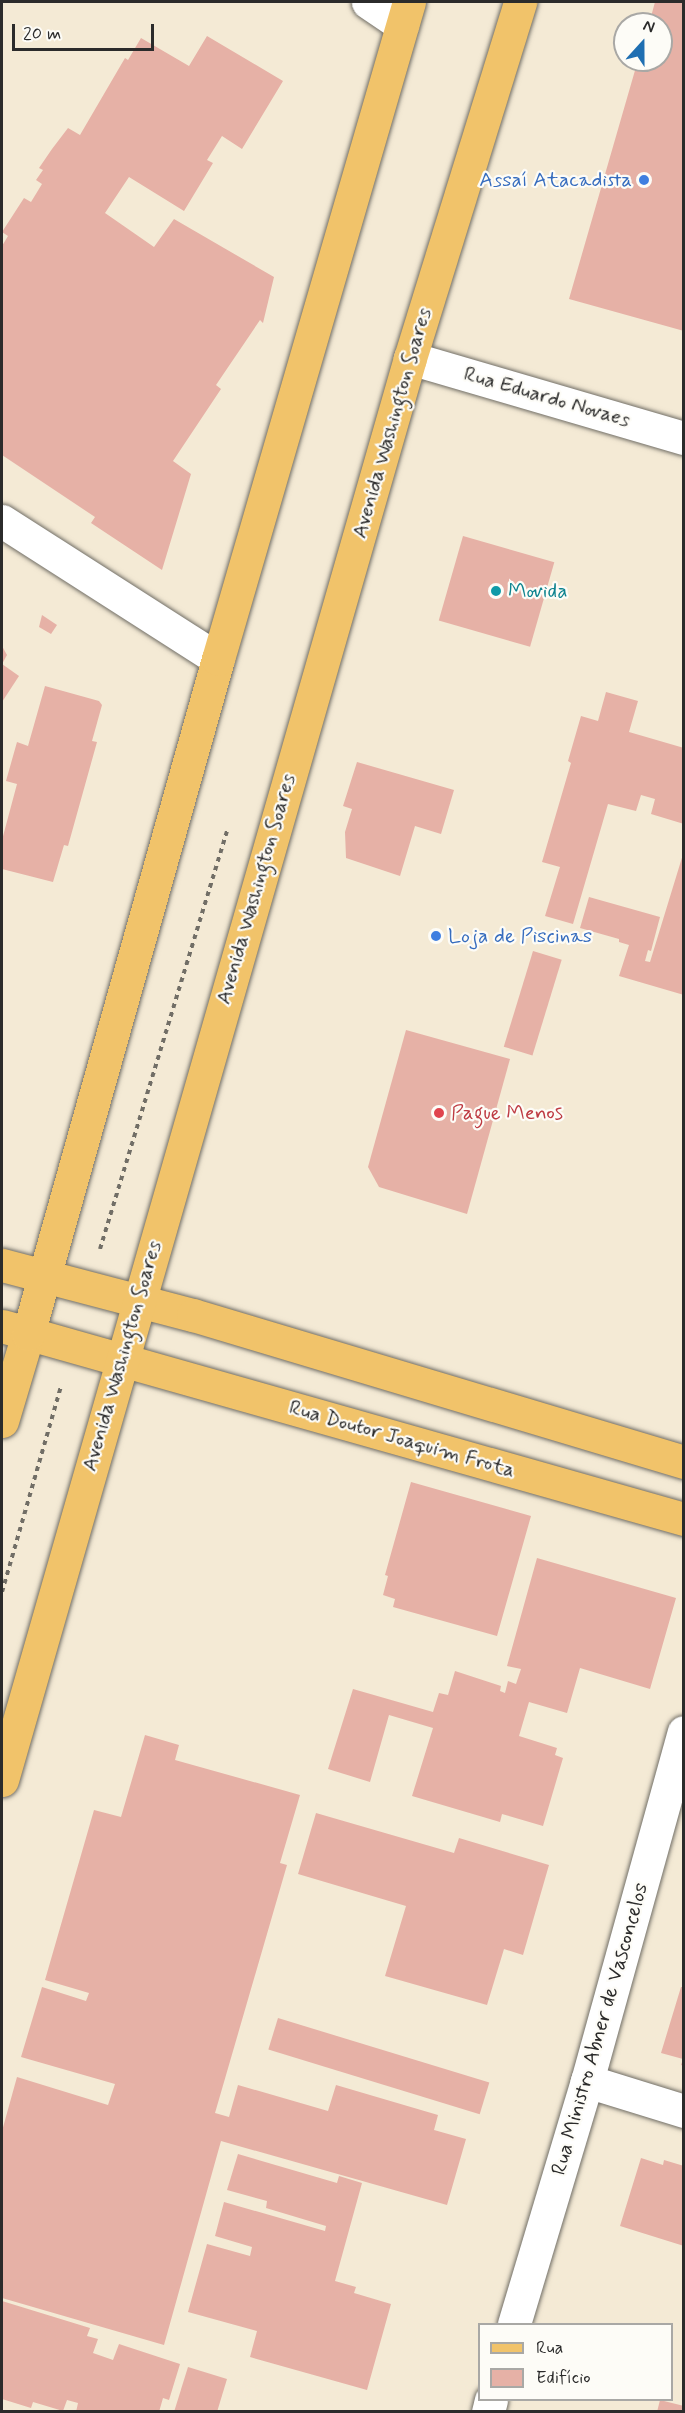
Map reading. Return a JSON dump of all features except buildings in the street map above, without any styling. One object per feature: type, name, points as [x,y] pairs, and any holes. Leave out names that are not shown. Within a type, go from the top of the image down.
[{"type":"main road","name":"Avenida Washington Soares","points":[[2,1780],[410,358],[520,2]]},
{"type":"main road","points":[[2,1421],[15,1330],[44,1276],[218,659],[406,13]]},
{"type":"main road","points":[[2,1265],[138,1301],[684,1462]]},
{"type":"main road","name":"Rua Doutor Joaquim Frota","points":[[15,1330],[684,1519]]},
{"type":"street","points":[[368,2],[406,13]]},
{"type":"street","name":"Rua Eduardo Novaes","points":[[410,358],[684,438]]},
{"type":"street","points":[[2,521],[218,659]]},
{"type":"street","name":"Rua Ministro Abner de Vasconcelos","points":[[515,2323],[587,2081],[684,1732]]},
{"type":"street","points":[[587,2081],[684,2111]]},
{"type":"place","name":"Assaí Atacadista","points":[[644,180]]},
{"type":"place","name":"Movida","points":[[496,591]]},
{"type":"place","name":"Loja de Piscinas","points":[[436,936]]},
{"type":"place","name":"Pague Menos","points":[[439,1113]]}]
